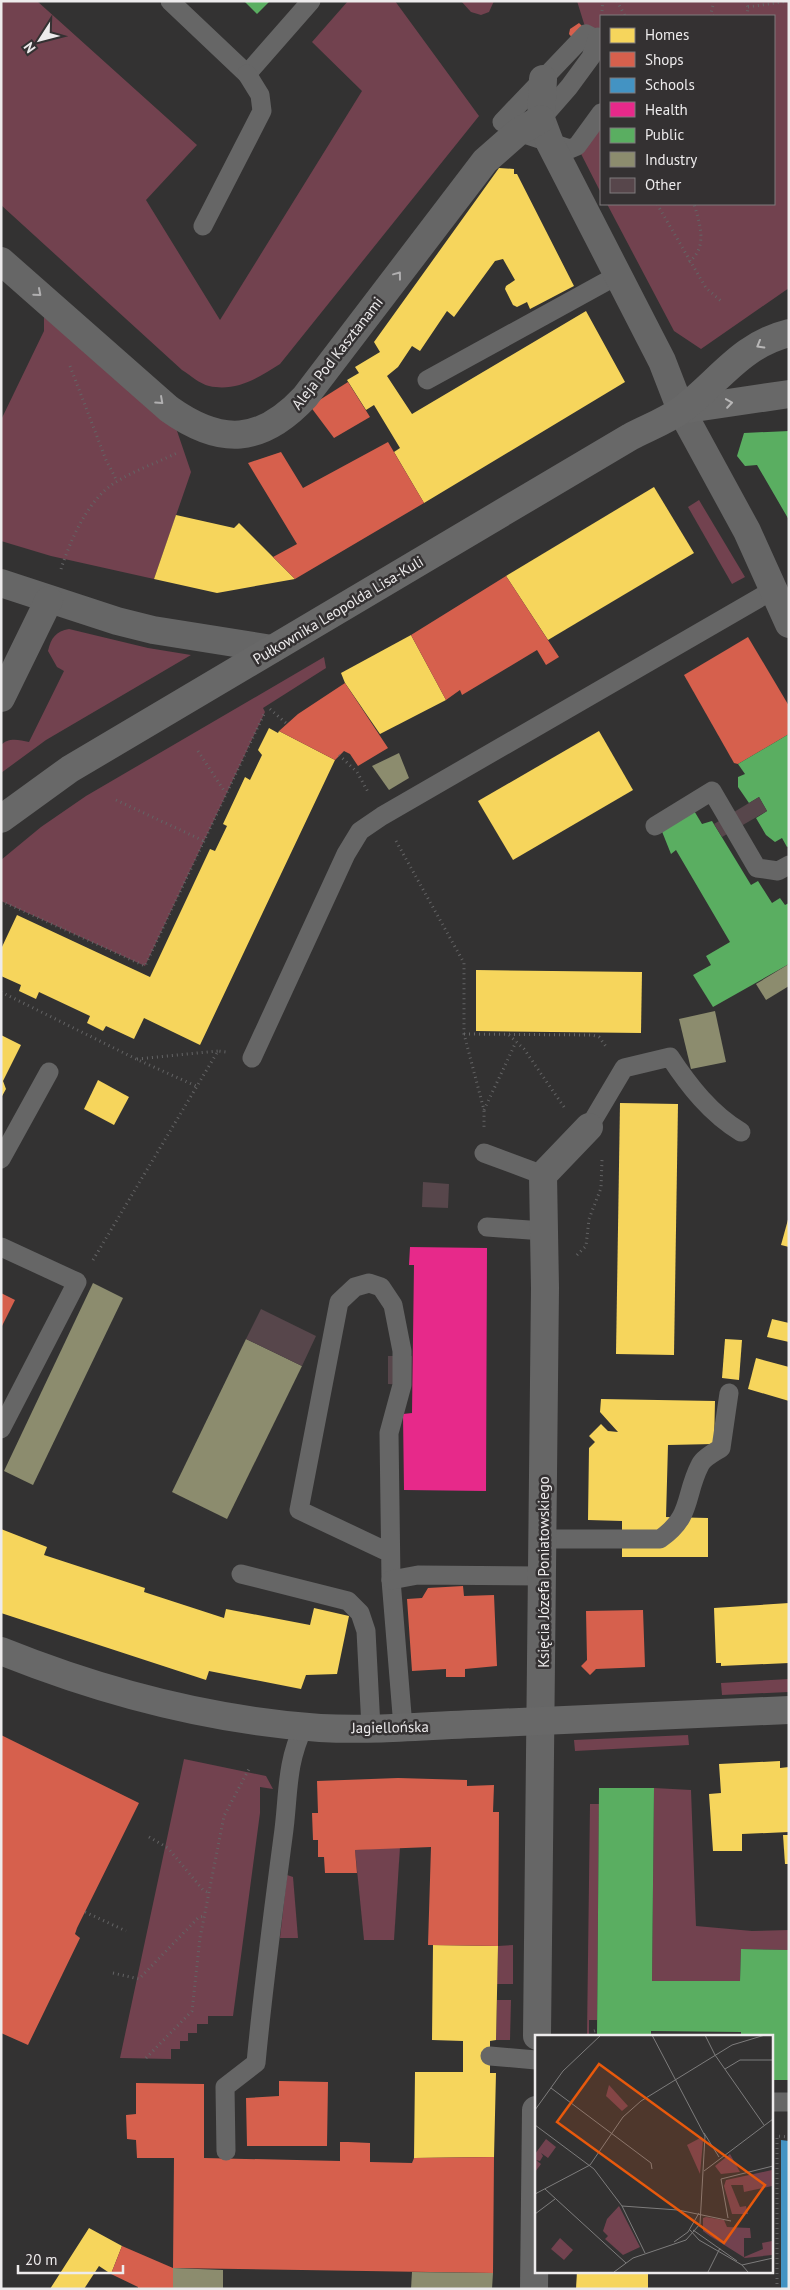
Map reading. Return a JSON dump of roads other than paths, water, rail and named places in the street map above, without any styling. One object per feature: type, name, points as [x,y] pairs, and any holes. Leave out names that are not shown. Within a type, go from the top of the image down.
[{"type":"main road","name":"Pułkownika Leopolda Lisa-Kuli","points":[[1,819],[70,768],[630,437],[681,410],[733,362],[776,336],[789,333]]},
{"type":"main road","name":"Pułkownika Leopolda Lisa-Kuli","points":[[681,410],[789,394]]},
{"type":"main road","name":"Jagiellońska","points":[[1,1651],[53,1672],[175,1707],[261,1722],[304,1726],[403,1727],[789,1710]]},
{"type":"street","points":[[542,79],[536,131],[618,276],[662,361],[681,410],[747,531],[789,624]]},
{"type":"street","name":"Aleja Pod Kasztanami","points":[[1,261],[169,409],[190,424],[214,433],[235,435],[257,431],[276,424],[305,397],[485,161],[536,131]]},
{"type":"street","points":[[1,583],[94,614],[153,630],[272,649]]},
{"type":"street","points":[[1,698],[49,600]]},
{"type":"street","points":[[543,1175],[588,1130]]},
{"type":"street","name":"Księcia Józefa Poniatowskiego","points":[[537,2035],[544,1539],[545,1288],[543,1175]]},
{"type":"street","points":[[534,2289],[535,2212]]},
{"type":"lane","points":[[170,1],[247,74],[260,95],[262,111],[203,226]]},
{"type":"lane","points":[[247,74],[310,1]]},
{"type":"lane","points":[[536,131],[591,56],[599,40],[586,34],[502,122],[536,131],[570,149],[577,146],[600,114]]},
{"type":"lane","points":[[427,380],[618,276]]},
{"type":"lane","points":[[252,1058],[346,854],[360,831],[382,816],[773,590]]},
{"type":"lane","points":[[655,826],[712,792],[757,868],[778,871],[789,865]]},
{"type":"lane","points":[[588,1130],[624,1068],[670,1057],[684,1078],[709,1106],[726,1122],[741,1132]]},
{"type":"lane","points":[[1,1158],[49,1072]]},
{"type":"lane","points":[[484,1153],[543,1175]]},
{"type":"lane","points":[[488,1227],[544,1231]]},
{"type":"lane","points":[[1,1247],[77,1282],[1,1428]]},
{"type":"lane","points":[[390,1553],[299,1510],[339,1302],[355,1286],[369,1283],[381,1287],[393,1305],[402,1351],[402,1384],[389,1433],[391,1580],[403,1727]]},
{"type":"lane","points":[[544,1539],[660,1539],[675,1528],[684,1514],[700,1463],[721,1448],[729,1393]]},
{"type":"lane","points":[[241,1574],[348,1601],[360,1613],[366,1631],[372,1728]]},
{"type":"lane","points":[[391,1580],[418,1575],[543,1576]]},
{"type":"lane","points":[[226,2151],[225,2088],[256,2063],[264,1982],[284,1833],[286,1793],[295,1744],[304,1726]]},
{"type":"lane","points":[[490,2056],[535,2060]]},
{"type":"lane","points":[[772,2102],[789,2102]]}]
